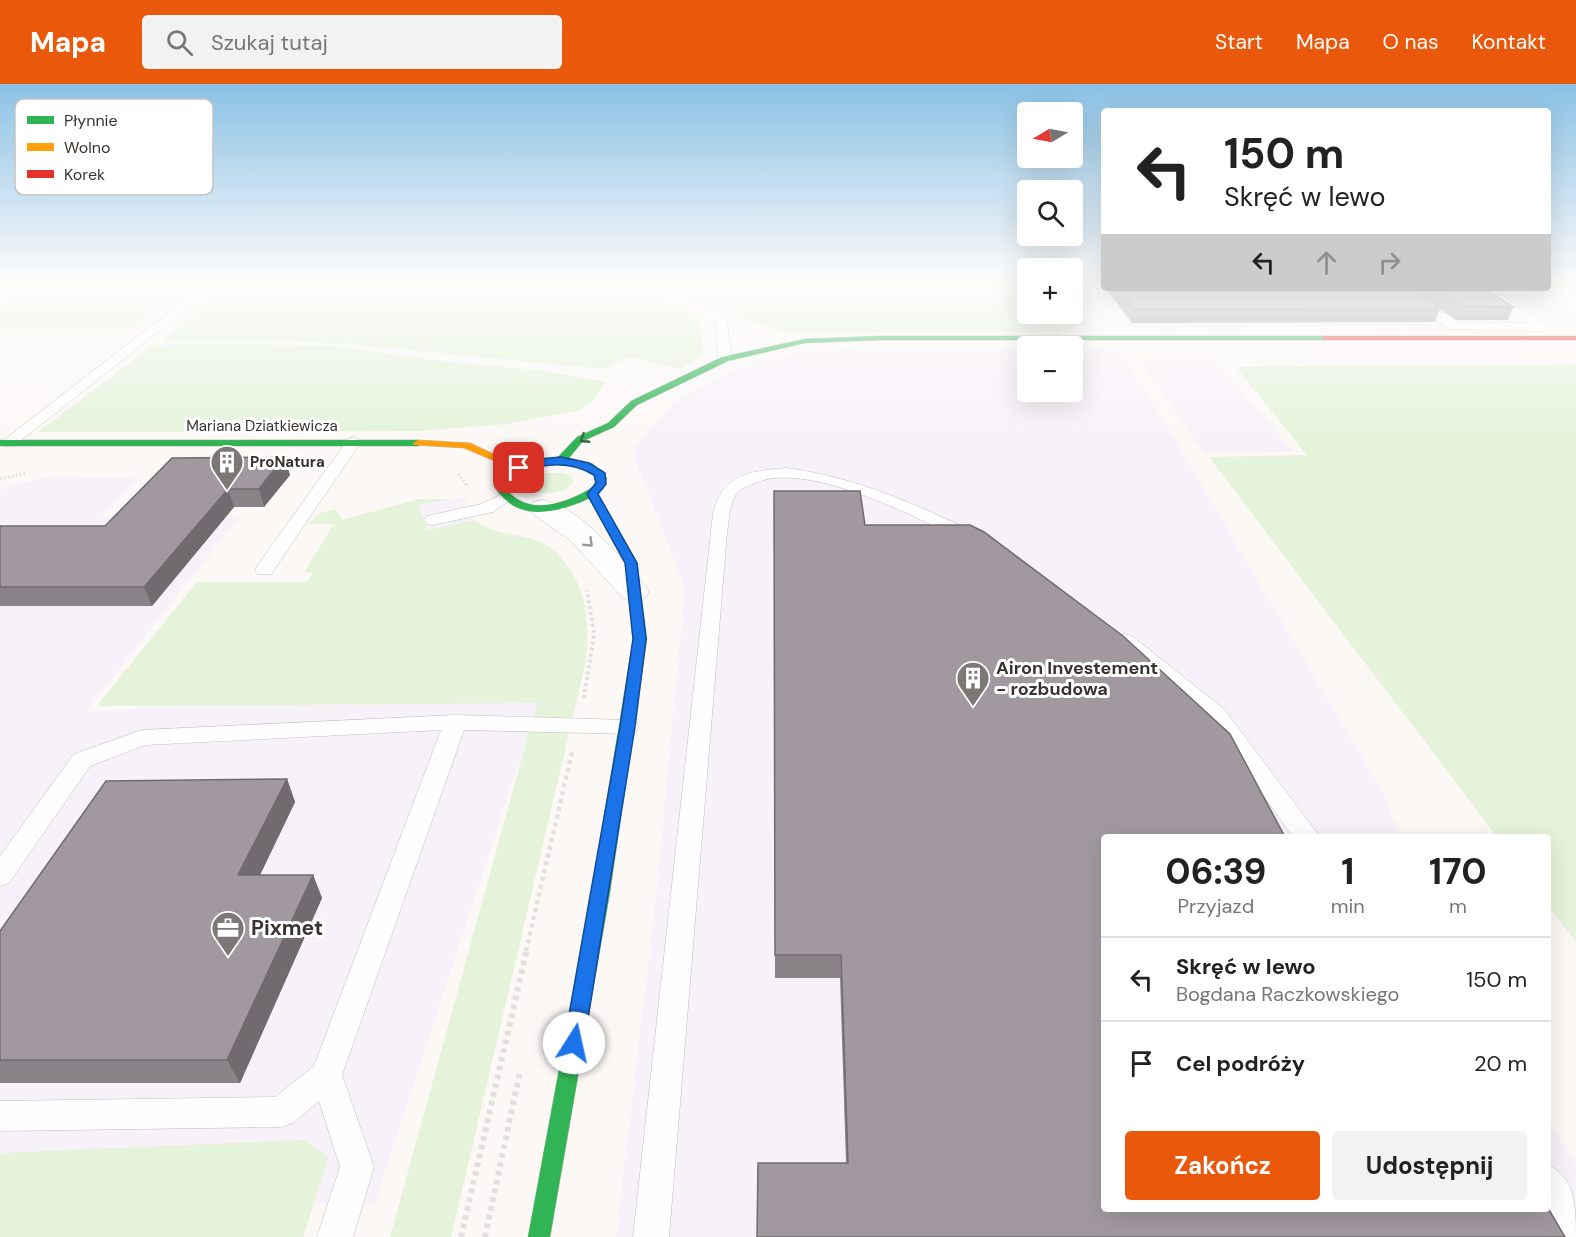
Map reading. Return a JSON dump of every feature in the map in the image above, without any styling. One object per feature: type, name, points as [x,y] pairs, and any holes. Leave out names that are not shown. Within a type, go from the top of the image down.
[{"type":"street","points":[[561,460],[580,439],[611,425],[634,403],[725,359],[780,345],[837,339],[1576,338]]},
{"type":"street","points":[[609,441],[611,425]]},
{"type":"street","name":"Mariana Dziatkiewicza","points":[[3,445],[450,442],[466,446],[519,468]]},
{"type":"street","points":[[561,460],[590,461],[602,478],[598,489],[593,494],[566,505],[543,508],[517,505],[505,498],[499,489],[501,482],[519,468],[539,462],[561,460]]},
{"type":"street","points":[[539,1237],[601,892],[640,639],[631,563],[593,494]]},
{"type":"street","points":[[543,508],[562,518],[591,544],[634,592]]},
{"type":"lane","points":[[3,445],[146,336]]},
{"type":"lane","points":[[723,336],[725,359]]},
{"type":"lane","points":[[1556,336],[1560,338]]},
{"type":"lane","points":[[264,570],[353,442]]},
{"type":"lane","points":[[651,1237],[718,533],[726,499],[735,486],[770,474],[793,472],[818,476],[909,507],[989,546]]},
{"type":"lane","points":[[434,520],[487,508],[505,498]]},
{"type":"lane","points":[[1105,625],[1216,714],[1305,834]]},
{"type":"lane","points":[[0,876],[82,760],[142,738],[455,722],[628,727]]},
{"type":"lane","points":[[0,1116],[281,1112],[326,1075],[455,722]]},
{"type":"lane","points":[[326,1075],[357,1167],[335,1237]]},
{"type":"lane","points":[[1551,1187],[1576,1227]]},
{"type":"path","points":[[485,1237],[522,1064]]},
{"type":"shaded area","points":[[841,348],[1017,350],[1017,402],[1083,402],[1083,350],[1119,350],[1180,448],[1384,794],[1398,834],[1101,834],[1101,1212],[1551,1212],[1551,1126],[1576,1164],[1576,1237],[616,1237],[656,897],[685,588],[632,451],[673,403],[710,382],[757,362]]},
{"type":"shaded area","points":[[1215,359],[1293,452],[1204,453],[1140,360]]},
{"type":"shaded area","name":"Pixmet","points":[[46,477],[139,479],[101,517],[239,517],[86,712],[546,681],[374,1205],[0,1196],[0,490]]},
{"type":"shaded area","points":[[463,497],[475,520],[428,530],[417,505]]},
{"type":"green space","points":[[168,336],[701,336],[703,355],[679,369],[629,357],[603,369],[350,344],[288,341],[162,341]]},
{"type":"green space","points":[[153,345],[333,346],[441,361],[544,371],[606,382],[596,397],[580,410],[506,424],[419,431],[38,432]]},
{"type":"green space","points":[[1576,365],[1576,942],[1551,909],[1551,834],[1495,834],[1209,457],[1307,455],[1236,367]]},
{"type":"green space","points":[[544,473],[563,473],[571,477],[573,482],[564,490],[553,493],[541,493],[530,489],[530,480]]},
{"type":"green space","points":[[419,499],[450,499],[418,505],[428,530],[475,520],[488,528],[532,539],[550,548],[565,563],[579,587],[587,624],[585,665],[451,1237],[390,1237],[537,703],[97,706],[197,582],[307,582],[313,573],[304,572],[334,524],[309,524],[318,514],[335,509],[342,520]]},
{"type":"green space","points":[[305,1140],[329,1157],[303,1237],[0,1237],[0,1153]]},
{"type":"building","points":[[284,457],[259,489],[228,489],[144,587],[0,587],[0,526],[105,526],[172,458]]},
{"type":"building","name":"Airon Investement - rozbudowa","points":[[774,491],[860,491],[865,525],[970,525],[984,532],[1123,636],[1230,734],[1283,834],[1101,834],[1101,1212],[1550,1212],[1565,1237],[757,1237],[758,1163],[848,1163],[841,955],[775,955]]},
{"type":"building","points":[[287,779],[238,875],[313,875],[227,1060],[0,1060],[0,931],[106,781]]},
{"type":"traffic: fast","points":[[561,460],[580,439],[611,425],[634,403],[725,359],[805,341],[880,338],[1326,338]]},
{"type":"traffic: fast","points":[[0,443],[418,443]]},
{"type":"traffic: fast","points":[[561,460],[579,462],[594,469],[602,478],[598,489],[587,496],[560,506],[530,508],[517,505],[507,498],[499,486],[509,473],[517,469],[561,460]]},
{"type":"traffic: fast","points":[[539,1237],[601,892],[640,639],[631,563],[593,494]]},
{"type":"traffic: slow","points":[[418,443],[466,445],[519,468]]},
{"type":"traffic: jam","points":[[1326,338],[1576,338]]},
{"type":"place","name":"ProNatura","points":[[227,491]]},
{"type":"place","name":"Airon Investement - rozbudowa","points":[[973,707]]},
{"type":"place","name":"Pixmet","points":[[228,957]]},
{"type":"route","points":[[519,468],[539,462],[561,460],[586,465],[600,473],[601,484],[593,494],[631,563],[639,617],[640,639],[628,727],[574,1043]]}]
